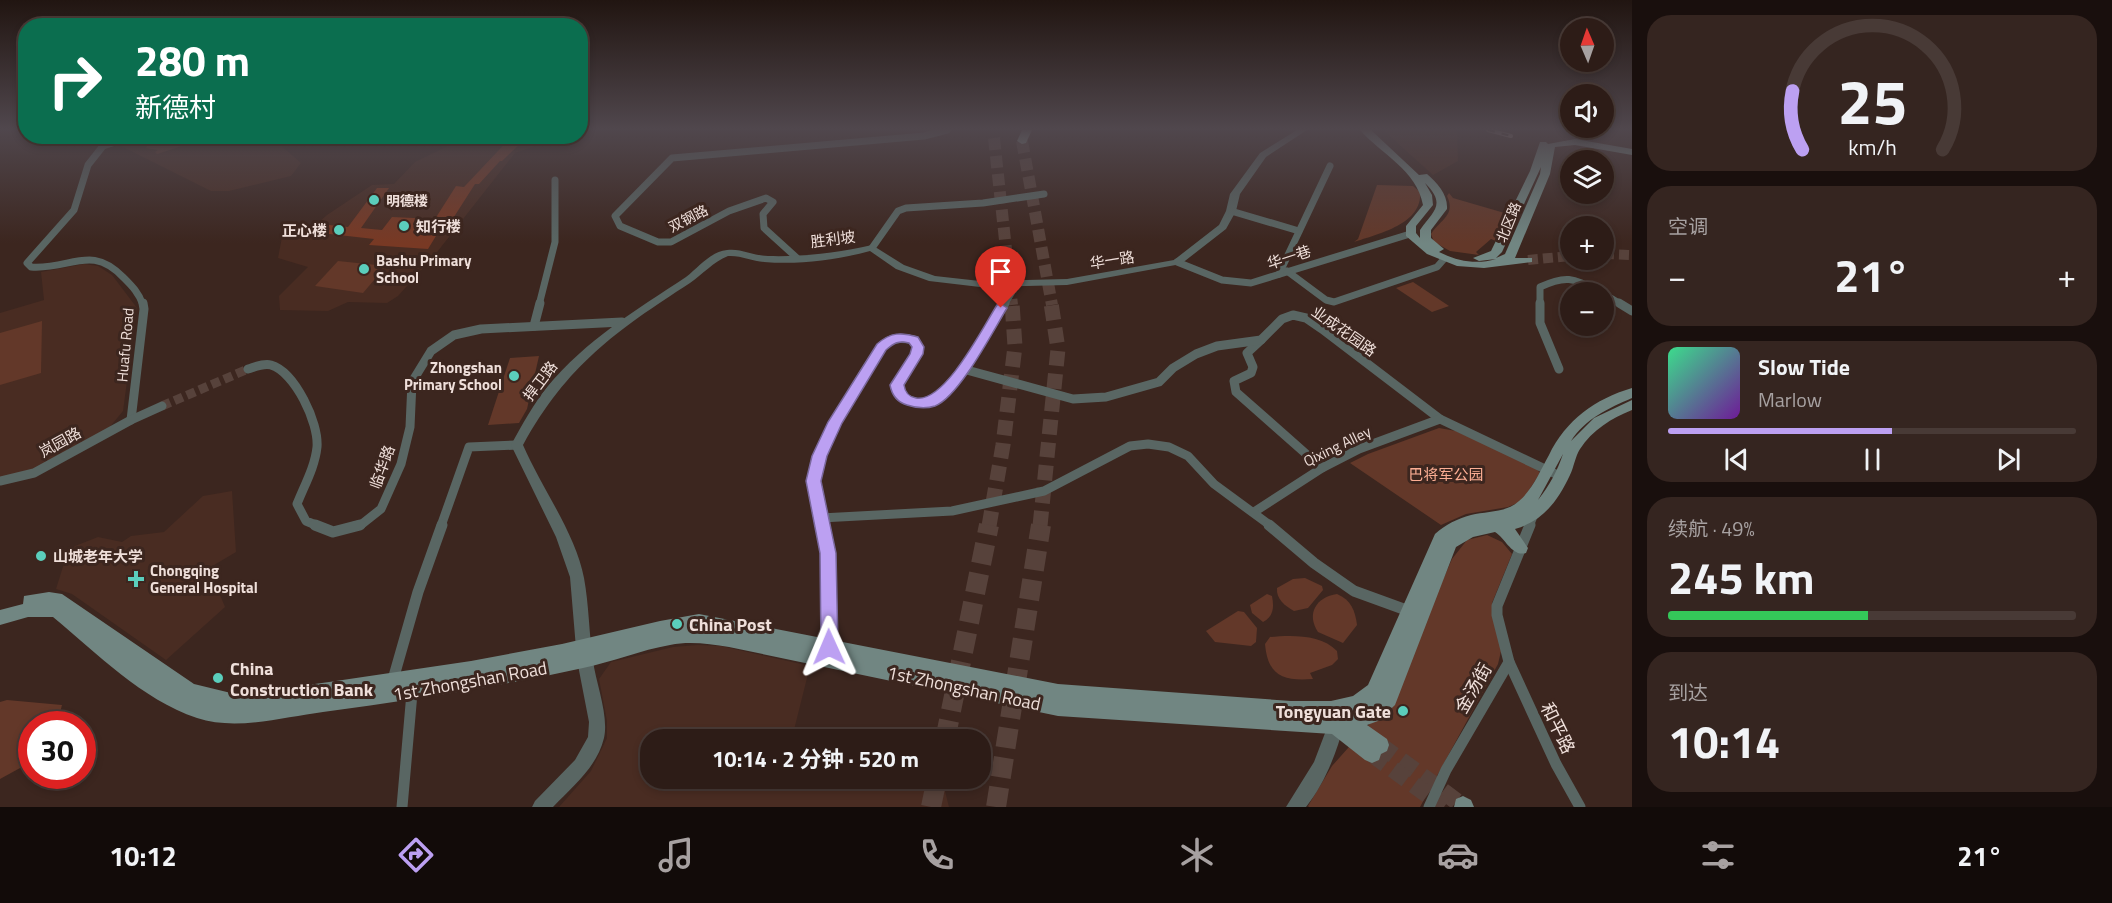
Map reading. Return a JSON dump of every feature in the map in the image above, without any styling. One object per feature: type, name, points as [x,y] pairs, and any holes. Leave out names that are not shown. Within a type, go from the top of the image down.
[{"type":"main road","points":[[1405,168],[1426,191],[1428,205],[1411,226],[1410,234]]},
{"type":"main road","name":"北区路","points":[[1414,168],[1432,184],[1440,195],[1442,204],[1441,212],[1424,233],[1426,239],[1433,246],[1451,255],[1470,258],[1502,256]]},
{"type":"main road","name":"北区路","points":[[1410,234],[1428,251],[1444,259],[1470,265],[1502,256],[1545,174],[1546,168]]},
{"type":"main road","points":[[1502,256],[1528,260]]},
{"type":"main road","points":[[1556,474],[1562,441],[1583,417],[1605,404],[1632,393]]},
{"type":"main road","points":[[1529,511],[1574,448],[1595,424],[1618,410],[1632,405]]},
{"type":"main road","name":"1st Zhongshan Road","points":[[31,605],[62,601],[172,681],[205,696],[231,700],[257,700],[392,683],[585,654],[672,625],[699,621],[1058,692],[1291,710],[1339,719],[1374,692],[1440,538],[1447,530],[1526,519],[1529,511]]},
{"type":"main road","points":[[1483,525],[1505,536],[1519,552]]},
{"type":"main road","name":"1st Zhongshan Road","points":[[31,605],[57,610],[161,692],[199,710],[223,714],[252,713],[412,693],[671,636],[698,635],[729,639],[1058,708],[1339,719],[1372,715],[1389,699],[1450,543],[1466,531],[1483,525]]},
{"type":"main road","points":[[0,610],[31,605]]},
{"type":"main road","points":[[0,618],[31,605]]},
{"type":"main road","points":[[1339,719],[1376,749]]},
{"type":"street","name":"Huafu Road","points":[[87,168],[74,210],[27,263],[31,267],[44,269],[85,260],[106,261],[141,297],[144,309],[131,420]]},
{"type":"street","name":"双钢路","points":[[663,168],[615,216],[620,226],[658,242],[671,242],[729,211],[766,198],[773,202],[763,214],[764,228],[797,258]]},
{"type":"street","name":"华一路","points":[[872,248],[900,267],[933,279],[963,283],[1016,285],[1067,282],[1177,262],[1223,227],[1231,212],[1235,194],[1254,168]]},
{"type":"street","points":[[1329,168],[1299,231],[1283,272],[1326,300],[1334,302],[1437,267],[1444,259]]},
{"type":"street","points":[[534,326],[555,242],[555,180]]},
{"type":"street","points":[[872,248],[898,212],[906,208],[983,203],[1044,194]]},
{"type":"street","points":[[1231,212],[1299,231]]},
{"type":"street","name":"华一巷","points":[[1177,262],[1207,276],[1241,284],[1251,283],[1410,234]]},
{"type":"street","name":"胜利坡","points":[[797,258],[836,255],[872,248]]},
{"type":"street","name":"捍卫路","points":[[518,445],[526,427],[576,360],[622,322],[699,273],[723,254],[739,252],[764,259],[797,258]]},
{"type":"street","points":[[1559,369],[1540,323],[1540,287],[1562,277],[1570,277],[1580,282]]},
{"type":"street","points":[[829,647],[828,553],[813,481],[819,456],[835,422],[882,347],[891,339],[903,337],[914,340],[918,347],[917,354],[897,385],[898,392],[905,399],[916,403],[932,402],[942,395],[963,369],[1016,285]]},
{"type":"street","points":[[1614,300],[1632,311]]},
{"type":"street","name":"业成花园路","points":[[1261,340],[1282,319],[1293,315],[1306,318],[1440,419],[1556,474]]},
{"type":"street","name":"临华路","points":[[248,369],[260,365],[272,365],[289,376],[303,398],[317,437],[313,462],[297,504],[306,521],[333,532],[362,524],[381,509],[401,464],[410,427],[412,382],[431,351],[454,335],[481,329],[622,322]]},
{"type":"street","points":[[963,369],[1073,399],[1092,400],[1159,382],[1181,363],[1217,346],[1261,340]]},
{"type":"street","points":[[1261,340],[1247,353],[1253,367],[1251,373],[1234,381],[1236,392],[1322,468]]},
{"type":"street","name":"岚园路","points":[[0,482],[34,473],[131,420],[162,406]]},
{"type":"street","name":"Qixing Alley","points":[[1254,512],[1322,468],[1359,449],[1440,419]]},
{"type":"street","points":[[820,518],[952,511],[1044,491],[1130,446],[1148,444],[1169,447],[1188,456],[1214,484],[1254,512],[1314,563],[1354,591],[1409,611]]},
{"type":"street","points":[[392,683],[418,592],[469,447],[518,445],[525,464],[563,537],[577,577],[585,654],[597,722],[596,737],[581,766],[541,807]]},
{"type":"street","name":"金汤街","points":[[1429,807],[1446,770],[1509,662],[1497,615],[1497,606],[1519,552],[1529,511]]},
{"type":"street","name":"和平路","points":[[1509,662],[1556,764],[1580,807]]},
{"type":"street","points":[[402,807],[412,693]]},
{"type":"street","points":[[1295,807],[1309,791],[1324,763],[1339,719]]},
{"type":"shaded area","points":[[164,168],[297,168],[291,176],[229,191],[211,191]]},
{"type":"shaded area","points":[[410,168],[503,168],[434,256],[398,296],[387,303],[348,302],[328,311],[280,310],[279,296],[308,267],[278,258],[282,237],[289,232],[307,233],[327,215],[372,185],[394,184]]},
{"type":"shaded area","points":[[1425,168],[1446,168],[1433,175]]},
{"type":"shaded area","points":[[84,264],[98,266],[112,275],[137,308],[123,411],[108,429],[39,468],[0,478],[0,313],[44,300],[41,272]]},
{"type":"shaded area","name":"Chongqing General Hospital","points":[[232,491],[236,552],[209,568],[225,607],[166,660],[72,594],[56,589],[66,557],[75,546],[98,537],[122,542],[131,536],[164,532],[203,496]]},
{"type":"shaded area","points":[[721,646],[810,666],[794,729],[640,729],[640,789],[944,789],[949,807],[559,807],[591,771],[607,738],[607,721],[599,679],[611,662],[673,647]]},
{"type":"green space","points":[[1377,185],[1413,186],[1420,192],[1419,203],[1407,220],[1397,226],[1354,242],[1358,239]]},
{"type":"green space","points":[[1449,193],[1453,198],[1508,214],[1496,241],[1491,239],[1476,252],[1479,255],[1450,251],[1434,242],[1431,234],[1449,212],[1447,196]]},
{"type":"green space","points":[[338,261],[386,266],[363,293],[315,286]]},
{"type":"green space","points":[[1413,282],[1449,306],[1432,312],[1396,288]]},
{"type":"green space","points":[[42,321],[41,373],[0,385],[0,333]]},
{"type":"green space","points":[[539,356],[527,409],[519,423],[488,425],[510,358]]},
{"type":"green space","name":"巴将军公园","points":[[1439,428],[1456,431],[1535,467],[1540,473],[1522,501],[1508,507],[1466,514],[1441,525],[1350,463]]},
{"type":"green space","points":[[1487,535],[1502,542],[1512,554],[1492,603],[1501,651],[1498,664],[1420,807],[1309,807],[1332,766],[1390,701],[1452,559],[1467,540]]},
{"type":"green space","points":[[1305,578],[1322,586],[1323,590],[1308,608],[1294,611],[1282,602],[1277,588],[1293,579]]},
{"type":"green space","points":[[1267,594],[1272,596],[1273,607],[1269,617],[1263,622],[1252,613],[1250,605]]},
{"type":"green space","points":[[1337,594],[1352,606],[1357,625],[1343,643],[1318,632],[1313,619],[1315,607],[1323,599]]},
{"type":"green space","points":[[1238,611],[1244,612],[1257,628],[1256,642],[1251,646],[1215,642],[1206,631]]},
{"type":"green space","points":[[1296,636],[1323,641],[1337,651],[1338,659],[1332,665],[1310,673],[1313,679],[1286,678],[1279,675],[1270,664],[1265,644],[1270,637]]},
{"type":"green space","points":[[7,700],[62,705],[60,711],[18,711],[18,769],[0,779],[0,702]]},
{"type":"building","points":[[482,168],[494,168],[479,184],[475,184],[445,231],[439,231],[428,249],[369,245],[374,239],[312,232],[320,224],[348,227],[377,188],[389,188],[361,228],[382,230],[392,217],[435,219],[456,186],[464,187]]},
{"type":"tunnel","points":[[997,168],[1012,305]]},
{"type":"tunnel","points":[[1027,168],[1052,305]]},
{"type":"tunnel","points":[[1614,254],[1632,255]]},
{"type":"tunnel","points":[[1528,260],[1560,257]]},
{"type":"tunnel","points":[[989,526],[1003,445],[1015,346],[1012,303]]},
{"type":"tunnel","points":[[1040,526],[1058,349],[1051,303]]},
{"type":"tunnel","points":[[162,406],[248,369]]},
{"type":"tunnel","points":[[947,729],[989,525]]},
{"type":"tunnel","points":[[996,807],[1041,525]]},
{"type":"tunnel","points":[[1380,745],[1463,806]]},
{"type":"tunnel","points":[[1372,754],[1444,807]]},
{"type":"tunnel","points":[[931,807],[935,789]]},
{"type":"place","name":"明德楼","points":[[374,200]]},
{"type":"place","name":"知行楼","points":[[404,226]]},
{"type":"place","name":"正心楼","points":[[339,230]]},
{"type":"place","name":"Bashu Primary School","points":[[364,269]]},
{"type":"place","name":"Zhongshan Primary School","points":[[514,376]]},
{"type":"place","name":"山城老年大学","points":[[41,556]]},
{"type":"place","name":"Chongqing General Hospital","points":[[136,579]]},
{"type":"place","name":"China Post","points":[[677,624]]},
{"type":"place","name":"China Construction Bank","points":[[218,678]]},
{"type":"place","name":"Tongyuan Gate","points":[[1403,711]]},
{"type":"route","points":[[829,647],[828,553],[813,481],[819,456],[835,422],[882,347],[891,339],[903,337],[914,340],[918,347],[917,354],[897,385],[898,392],[905,399],[916,403],[932,402],[942,395],[963,369],[1001,308]]}]
